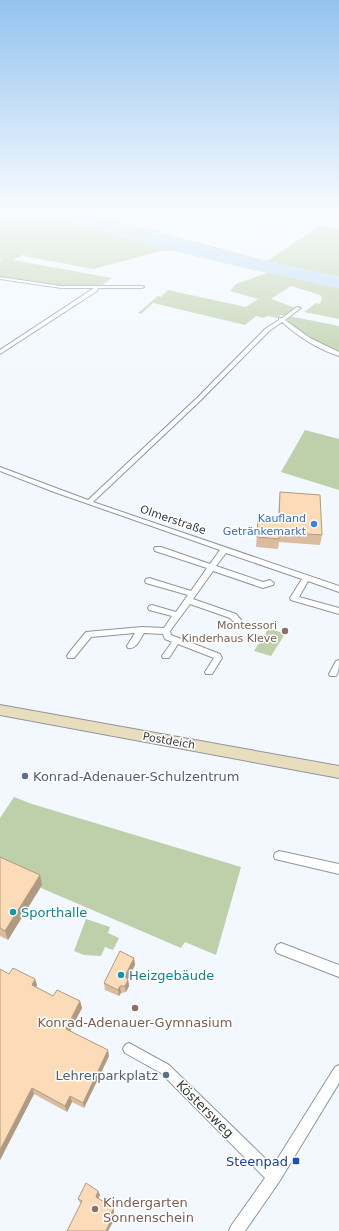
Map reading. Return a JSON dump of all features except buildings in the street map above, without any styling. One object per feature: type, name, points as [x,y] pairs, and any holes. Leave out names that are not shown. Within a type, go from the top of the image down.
[{"type":"main road","name":"Postdeich","points":[[0,710],[339,772]]},
{"type":"street","points":[[0,278],[61,287],[142,287]]},
{"type":"street","points":[[0,352],[95,290],[96,287]]},
{"type":"street","points":[[89,502],[199,399],[267,330],[299,308]]},
{"type":"street","points":[[281,320],[312,342],[339,354]]},
{"type":"street","name":"Olmerstraße","points":[[0,469],[339,590]]},
{"type":"street","points":[[158,549],[263,585],[270,583]]},
{"type":"street","points":[[166,631],[225,549]]},
{"type":"street","points":[[306,578],[294,598],[339,612]]},
{"type":"street","points":[[149,581],[233,616],[237,620]]},
{"type":"street","points":[[152,608],[178,615]]},
{"type":"street","points":[[71,656],[89,634],[142,630],[166,631]]},
{"type":"street","points":[[131,646],[142,630]]},
{"type":"street","points":[[166,631],[168,637],[217,656],[218,658],[209,672]]},
{"type":"street","points":[[166,656],[177,640]]},
{"type":"street","points":[[334,674],[339,663]]},
{"type":"street","points":[[279,856],[339,869]]},
{"type":"street","points":[[281,949],[339,971]]},
{"type":"street","name":"Köstersweg","points":[[129,1049],[165,1069],[274,1177]]},
{"type":"street","points":[[236,1231],[274,1177],[339,1071]]},
{"type":"green space","points":[[0,271],[76,271],[112,278],[101,286],[60,286],[0,278]]},
{"type":"green space","points":[[260,271],[339,288],[339,319],[304,312],[316,303],[320,304],[322,298],[320,295],[291,286],[271,299],[296,308],[285,316],[281,315],[277,318],[268,316],[263,318],[256,316],[245,325],[153,303],[141,314],[138,313],[158,296],[161,297],[168,290],[246,307],[258,299],[230,291],[236,284],[267,273]]},
{"type":"green space","points":[[313,271],[339,271],[339,277]]},
{"type":"green space","points":[[289,316],[339,326],[339,352],[318,343],[294,329],[287,318]]},
{"type":"green space","points":[[305,430],[339,439],[339,490],[281,472]]},
{"type":"green space","points":[[269,628],[285,634],[271,656],[254,651]]},
{"type":"green space","points":[[14,797],[32,804],[241,867],[216,955],[185,942],[181,948],[41,888],[42,885],[0,865],[0,818]]},
{"type":"green space","points":[[86,919],[110,927],[108,933],[119,938],[113,950],[105,947],[101,956],[84,955],[74,951]]},
{"type":"water","points":[[265,271],[313,271],[339,277],[339,288]]},
{"type":"place","name":"Kaufland Getränkemarkt","points":[[314,524]]},
{"type":"place","name":"Montessori Kinderhaus Kleve","points":[[285,631]]},
{"type":"place","name":"Konrad-Adenauer-Schulzentrum","points":[[25,776]]},
{"type":"place","name":"Sporthalle","points":[[13,912]]},
{"type":"place","name":"Heizgebäude","points":[[121,975]]},
{"type":"place","name":"Konrad-Adenauer-Gymnasium","points":[[135,1008]]},
{"type":"place","name":"Lehrerparkplatz","points":[[166,1075]]},
{"type":"place","name":"Steenpad","points":[[296,1161]]},
{"type":"place","name":"Kindergarten Sonnenschein","points":[[95,1209]]}]
